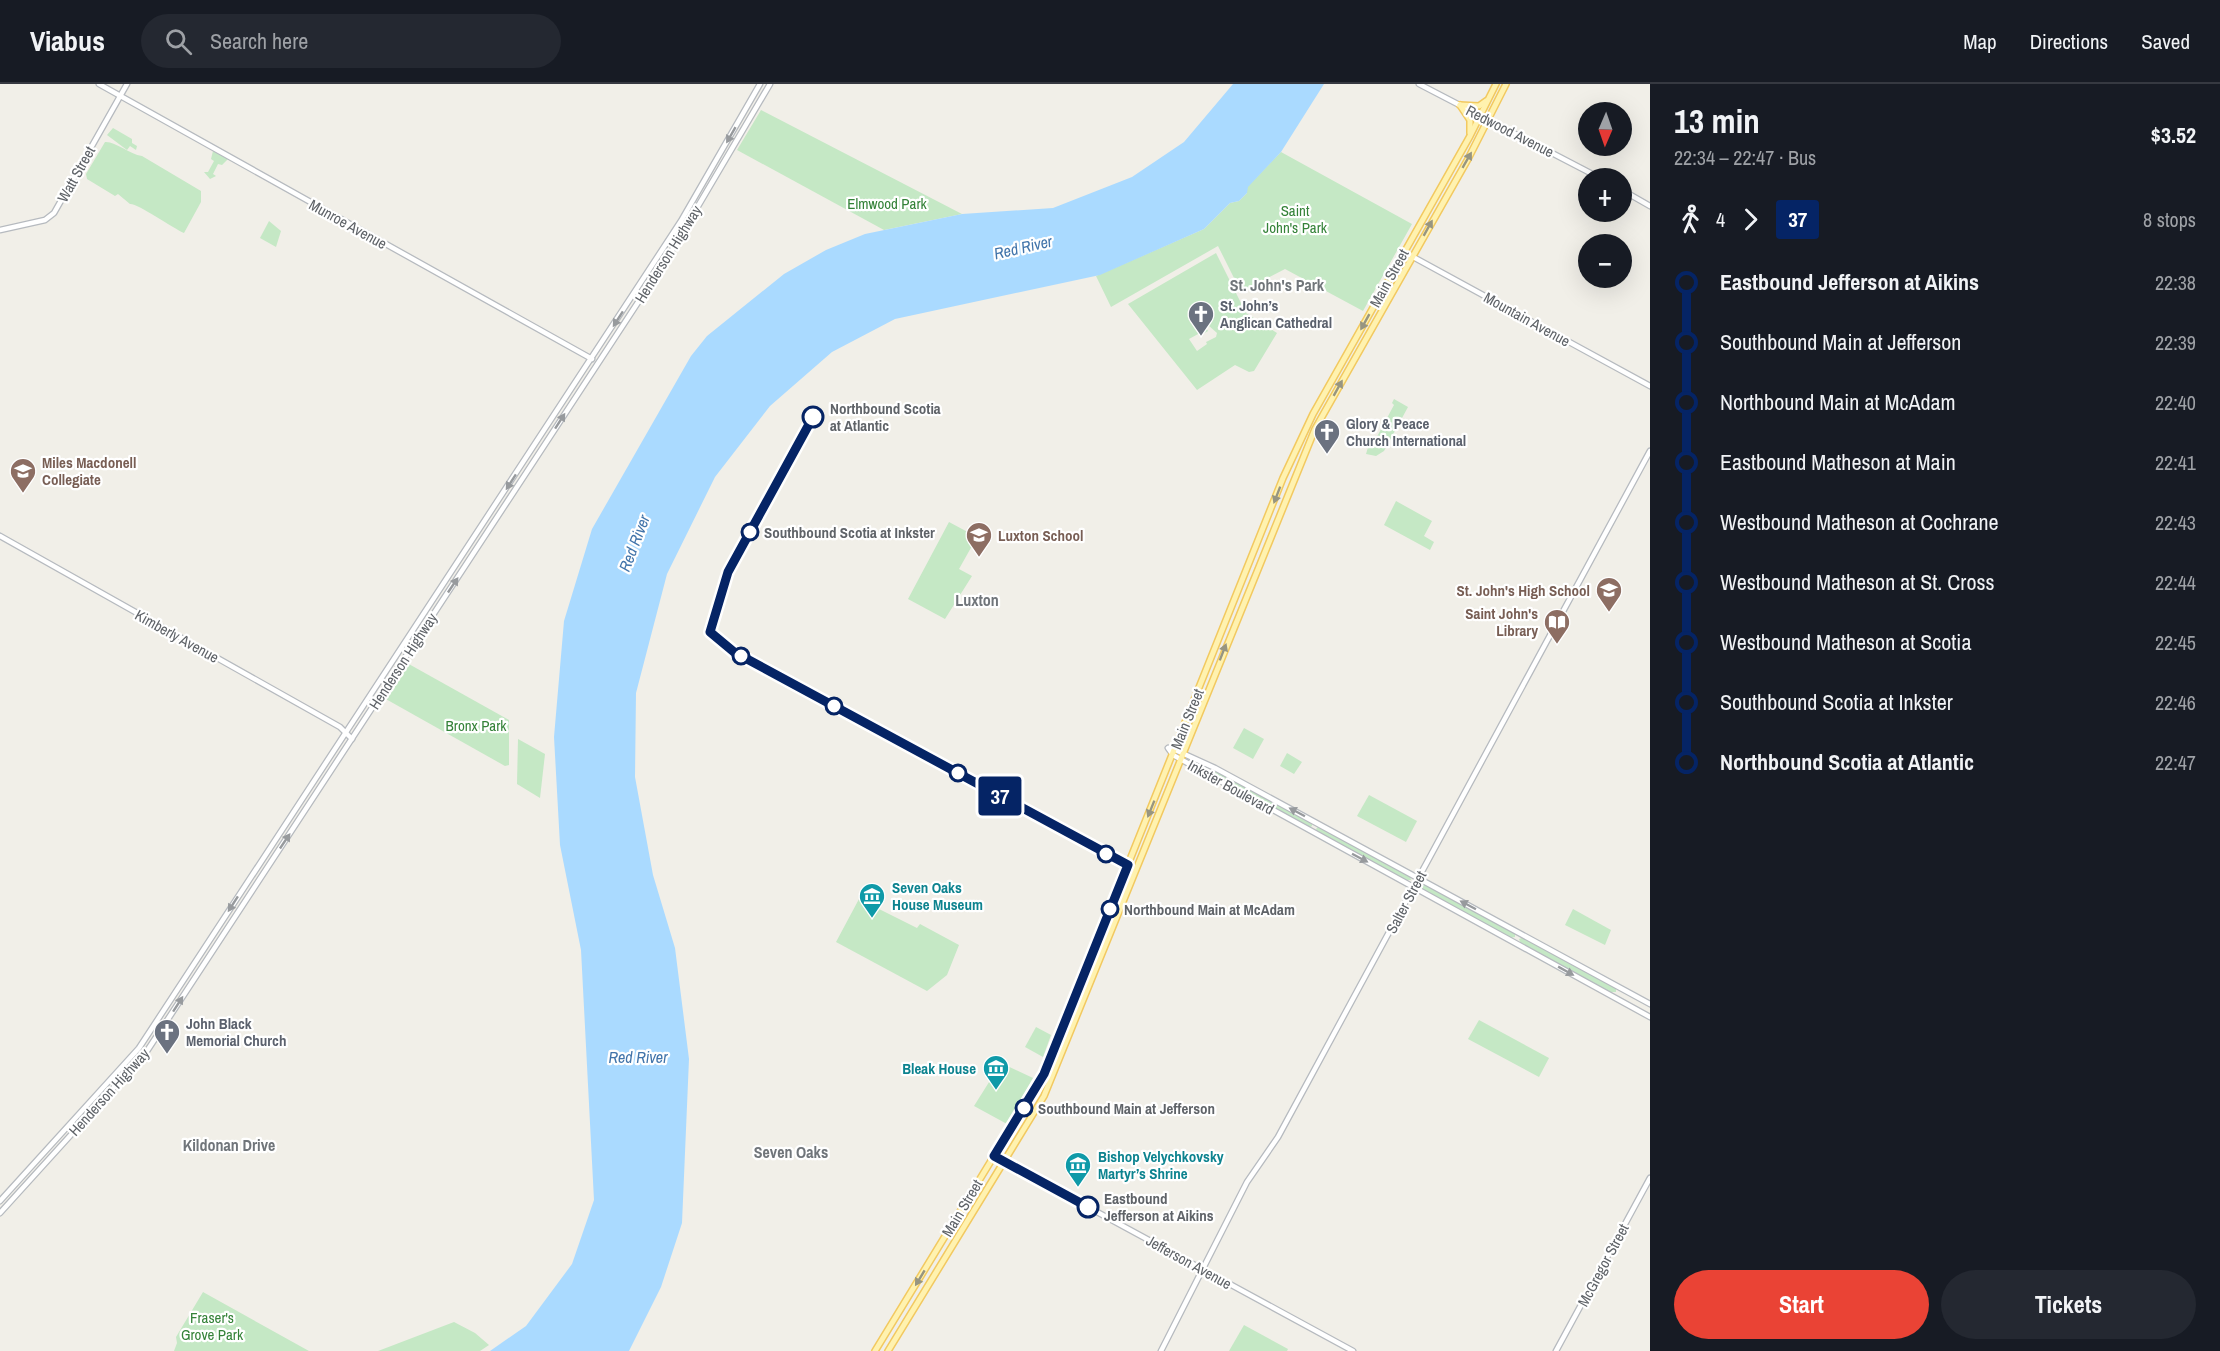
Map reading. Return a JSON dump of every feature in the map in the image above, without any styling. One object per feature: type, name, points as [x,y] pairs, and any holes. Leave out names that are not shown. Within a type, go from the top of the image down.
[{"type":"main road","name":"Munroe Avenue","points":[[99,84],[598,362]]},
{"type":"main road","name":"Watt Street","points":[[0,230],[45,220],[54,213],[127,84]]},
{"type":"main road","name":"Henderson Highway","points":[[0,1201],[139,1048],[681,221],[760,84]]},
{"type":"main road","name":"Henderson Highway","points":[[0,1213],[147,1051],[677,243],[770,84]]},
{"type":"main road","name":"Redwood Avenue","points":[[1419,84],[1581,168]]},
{"type":"main road","name":"Main Street","points":[[875,1351],[1044,1074],[1307,425],[1470,136],[1496,84]]},
{"type":"main road","name":"Main Street","points":[[888,1351],[1039,1105],[1315,429],[1489,120],[1506,84]]},
{"type":"main road","points":[[1460,105],[1479,106],[1491,96]]},
{"type":"main road","points":[[1460,105],[1470,120],[1470,136]]},
{"type":"main road","points":[[1632,196],[1650,206]]},
{"type":"main road","name":"Mountain Avenue","points":[[1404,252],[1650,386]]},
{"type":"main road","name":"Salter Street","points":[[1161,1351],[1246,1182],[1278,1137],[1650,451]]},
{"type":"main road","points":[[501,497],[507,502]]},
{"type":"main road","name":"Kimberly Avenue","points":[[0,536],[346,732],[352,739]]},
{"type":"main road","name":"Inkster Boulevard","points":[[1175,748],[1650,1004]]},
{"type":"main road","name":"Inkster Boulevard","points":[[1173,755],[1650,1017]]},
{"type":"main road","points":[[1033,1093],[1038,1096],[1039,1105]]},
{"type":"main road","points":[[70,1125],[75,1131]]},
{"type":"main road","name":"Jefferson Avenue","points":[[994,1156],[1353,1351]]},
{"type":"main road","points":[[38,1160],[44,1165]]},
{"type":"main road","name":"McGregor Street","points":[[1556,1351],[1650,1178]]},
{"type":"main road","points":[[940,1244],[941,1252],[946,1257]]},
{"type":"main road","points":[[931,1259],[936,1266],[936,1273]]},
{"type":"green space","name":"Elmwood Park","points":[[761,110],[962,214],[884,230],[737,150]]},
{"type":"green space","points":[[113,128],[132,139],[132,143],[137,146],[136,150],[130,146],[127,150],[107,135]]},
{"type":"green space","points":[[105,142],[113,143],[142,156],[201,191],[201,202],[184,233],[140,207],[130,204],[118,194],[115,196],[87,179],[86,174]]},
{"type":"green space","points":[[213,151],[228,159],[222,165],[218,164],[213,174],[216,176],[210,179],[204,172],[208,172],[214,161],[211,159]]},
{"type":"green space","name":"Saint John's Park","points":[[1281,152],[1412,224],[1363,311],[1285,269],[1241,292],[1218,246],[1111,307],[1096,276],[1204,229],[1230,203],[1239,201],[1247,193],[1247,187]]},
{"type":"green space","points":[[269,221],[281,231],[276,247],[260,238]]},
{"type":"green space","points":[[1216,253],[1246,313],[1277,333],[1254,371],[1249,372],[1235,365],[1197,390],[1128,304]],"holes":[[[1208,325],[1217,333],[1216,337],[1206,342],[1207,344],[1197,351],[1189,339],[1208,331],[1206,328]]]},
{"type":"green space","points":[[1394,399],[1408,407],[1384,451],[1376,456],[1366,454],[1369,444],[1372,446],[1394,405],[1392,403]]},
{"type":"green space","points":[[1396,501],[1432,521],[1424,536],[1434,542],[1430,550],[1384,525]]},
{"type":"green space","points":[[949,522],[977,537],[959,569],[972,576],[945,619],[908,599]]},
{"type":"green space","name":"Bronx Park","points":[[407,663],[509,720],[509,765],[505,766],[384,698]]},
{"type":"green space","points":[[1244,728],[1264,739],[1253,759],[1233,748]]},
{"type":"green space","points":[[518,739],[545,754],[540,798],[517,784]]},
{"type":"green space","points":[[1287,753],[1302,762],[1294,774],[1280,766]]},
{"type":"green space","points":[[1215,771],[1312,822],[1312,826],[1309,828],[1216,776]]},
{"type":"green space","points":[[1369,795],[1417,821],[1406,842],[1357,816]]},
{"type":"green space","points":[[1319,826],[1410,876],[1411,880],[1405,880],[1318,833],[1316,829]]},
{"type":"green space","points":[[1421,885],[1427,885],[1515,932],[1515,937],[1510,938],[1421,889]]},
{"type":"green space","points":[[859,899],[917,928],[920,924],[959,945],[947,975],[927,991],[836,942]]},
{"type":"green space","points":[[1573,909],[1611,930],[1605,945],[1565,925]]},
{"type":"green space","points":[[1524,937],[1616,987],[1616,992],[1611,992],[1521,944],[1519,939]]},
{"type":"green space","points":[[1479,1020],[1549,1058],[1539,1077],[1468,1039]]},
{"type":"green space","points":[[1036,1027],[1051,1035],[1043,1057],[1025,1047]]},
{"type":"green space","name":"Bleak House","points":[[1001,1063],[1033,1078],[1007,1124],[974,1106]]},
{"type":"green space","name":"Fraser's Grove Park","points":[[203,1292],[309,1351],[174,1351],[177,1343],[176,1337]]},
{"type":"green space","points":[[454,1322],[475,1333],[489,1345],[480,1351],[378,1351]]},
{"type":"green space","points":[[1244,1325],[1288,1349],[1287,1351],[1229,1351]]},
{"type":"water","name":"Red River","points":[[1233,84],[1324,84],[1281,152],[1248,187],[1247,193],[1239,201],[1230,203],[1204,229],[1100,275],[895,319],[832,352],[770,406],[715,477],[667,574],[636,693],[635,777],[653,875],[675,948],[689,1059],[682,1223],[661,1287],[629,1351],[490,1351],[526,1326],[572,1264],[594,1200],[581,950],[560,845],[554,737],[564,621],[592,529],[691,356],[707,336],[784,274],[826,250],[865,234],[962,214],[1053,208],[1132,177],[1184,142]]},
{"type":"bus line","name":"37","points":[[813,417],[728,572],[710,632],[712,636],[730,646],[734,652],[1128,865],[1041,1081],[994,1156],[1088,1207]]},
{"type":"place","name":"St. John’s Anglican Cathedral","points":[[1201,337]]},
{"type":"place","name":"Northbound Scotia at Atlantic","points":[[813,417]]},
{"type":"place","name":"Glory & Peace Church International","points":[[1327,455]]},
{"type":"place","name":"Miles Macdonell Collegiate","points":[[23,494]]},
{"type":"place","name":"Southbound Scotia at Inkster","points":[[750,532]]},
{"type":"place","name":"Luxton School","points":[[979,558]]},
{"type":"place","name":"St. John's High School","points":[[1609,613]]},
{"type":"place","name":"Saint John's Library","points":[[1557,645]]},
{"type":"place","name":"Northbound Main at McAdam","points":[[1110,909]]},
{"type":"place","name":"Seven Oaks House Museum","points":[[872,919]]},
{"type":"place","name":"John Black Memorial Church","points":[[167,1055]]},
{"type":"place","name":"Bleak House","points":[[996,1091]]},
{"type":"place","name":"Southbound Main at Jefferson","points":[[1024,1108]]},
{"type":"place","name":"Bishop Velychkovsky Martyr’s Shrine","points":[[1078,1188]]},
{"type":"place","name":"Eastbound Jefferson at Aikins","points":[[1088,1207]]},
{"type":"district","name":"St. John's Park","points":[[1277,285]]},
{"type":"district","name":"Luxton","points":[[977,600]]},
{"type":"district","name":"Kildonan Drive","points":[[229,1145]]},
{"type":"district","name":"Seven Oaks","points":[[791,1152]]}]
